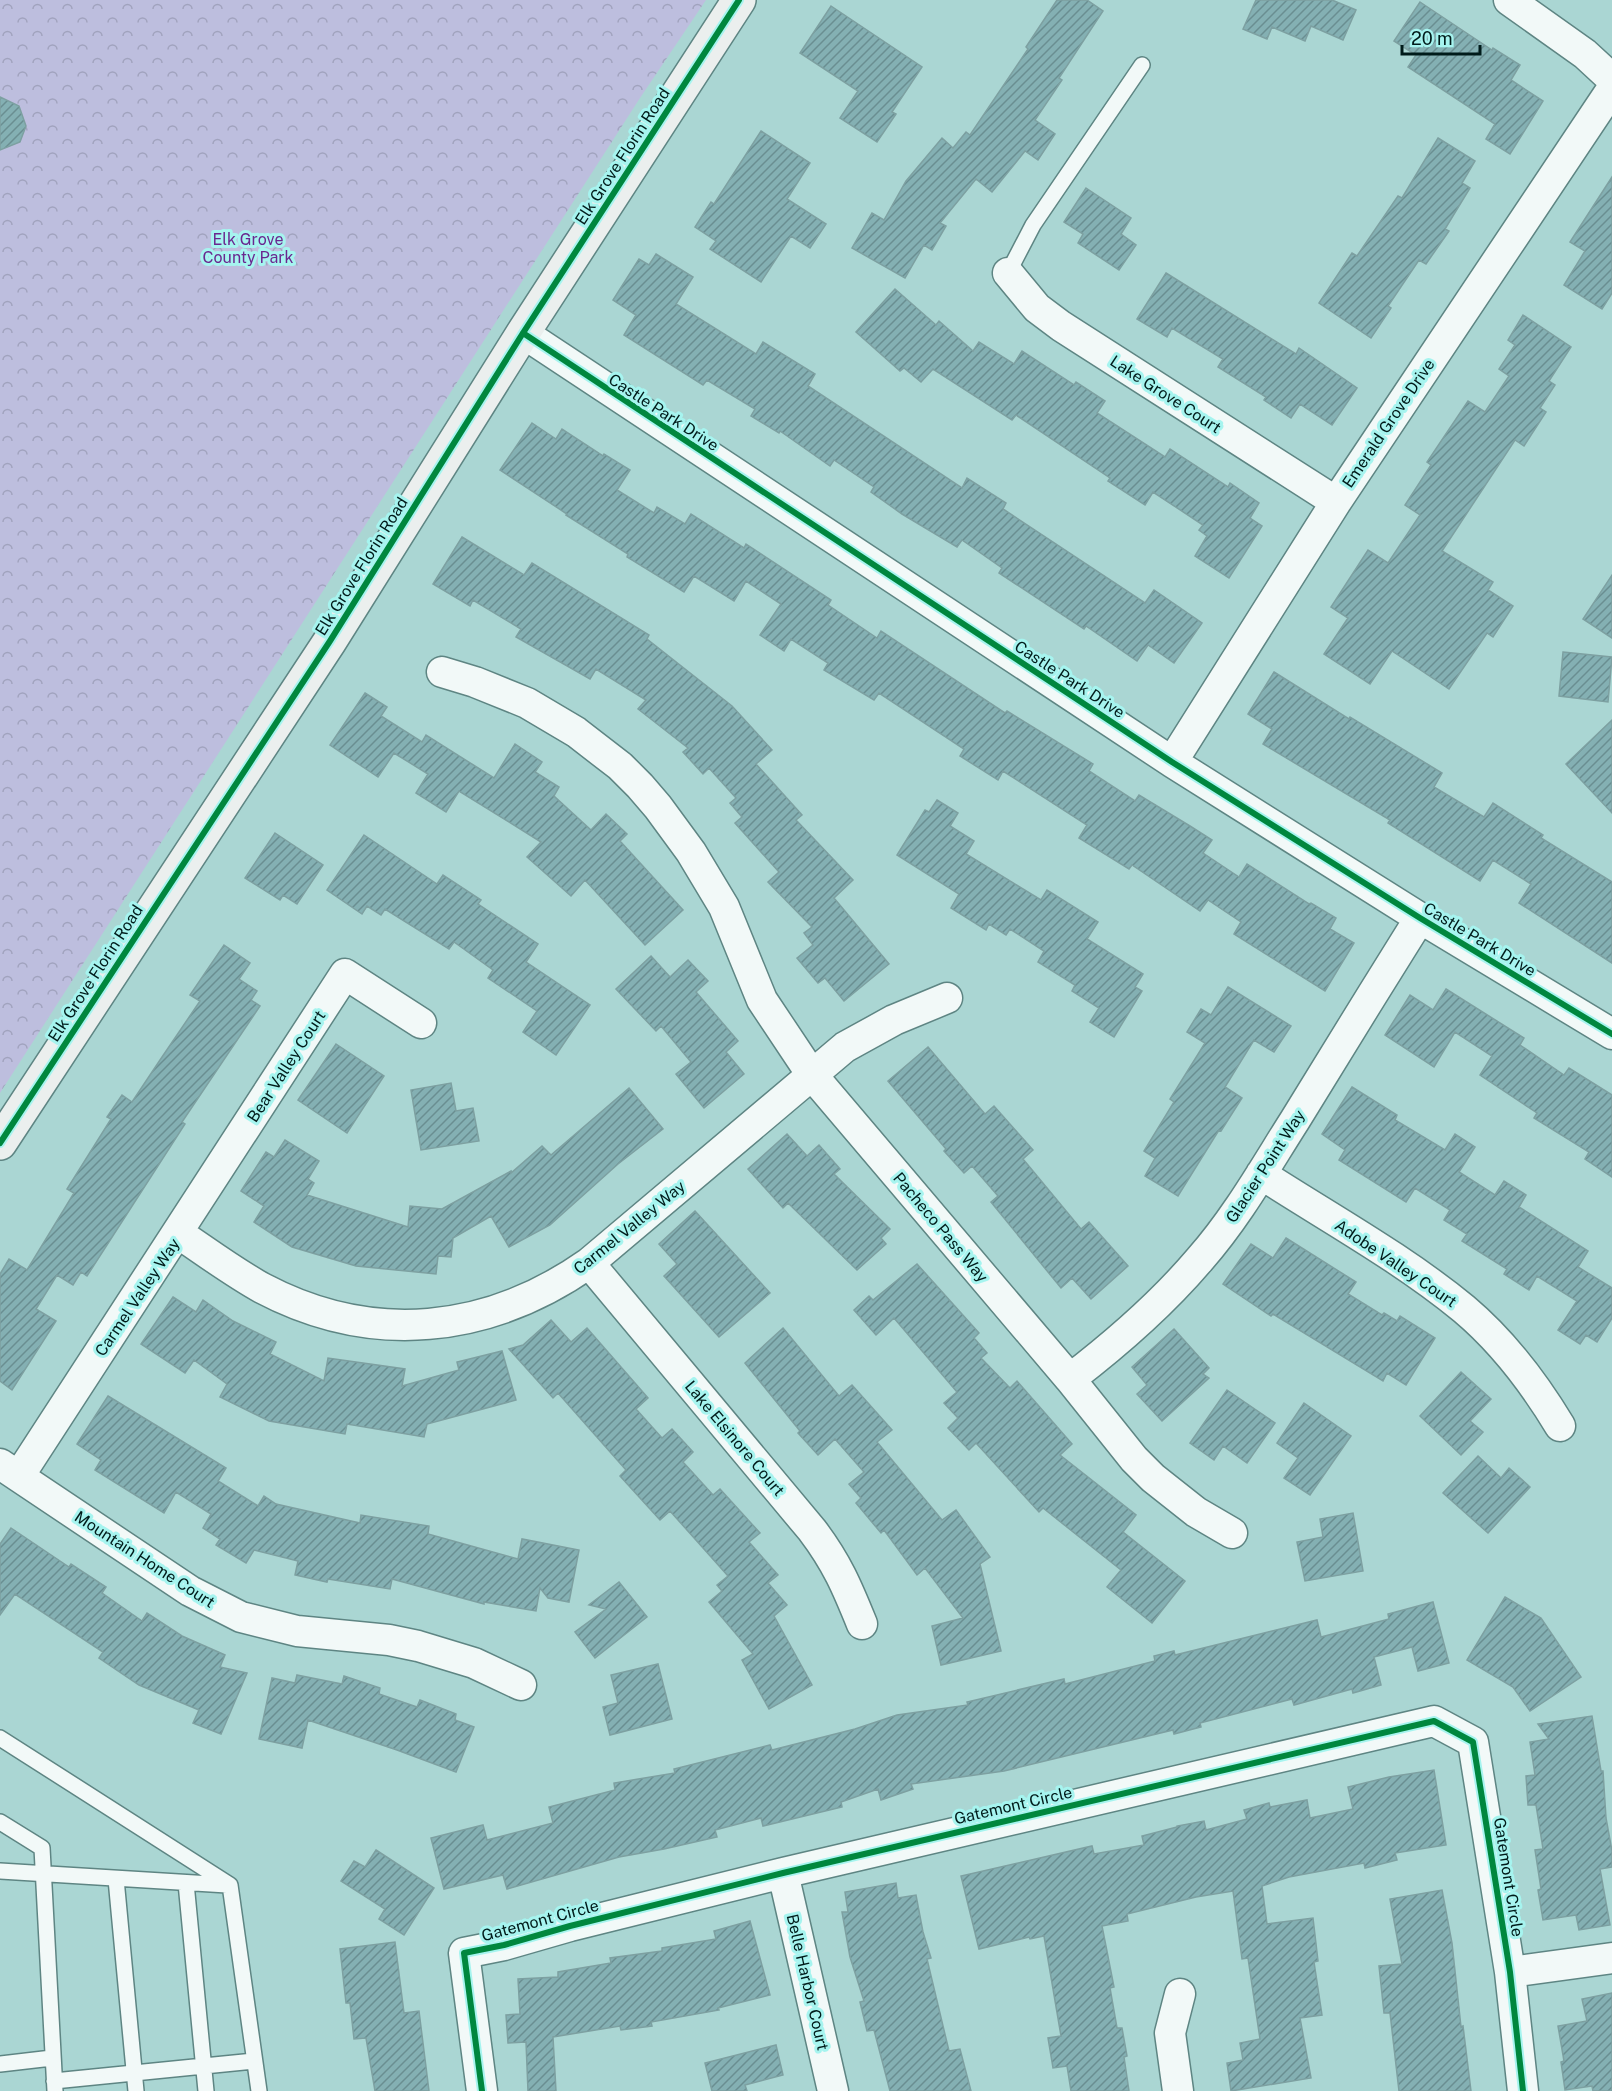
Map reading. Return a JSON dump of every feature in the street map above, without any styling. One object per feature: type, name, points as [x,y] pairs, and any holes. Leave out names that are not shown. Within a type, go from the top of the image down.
[{"type":"main road","name":"Elk Grove Florin Road","points":[[0,1143],[330,640],[523,333],[739,0]]},
{"type":"street","points":[[1509,0],[1547,10],[1585,54],[1612,79]]},
{"type":"street","name":"Emerald Grove Drive","points":[[1172,762],[1336,502],[1612,89]]},
{"type":"street","name":"Lake Grove Court","points":[[1008,273],[1037,308],[1061,326],[1336,502]]},
{"type":"street","name":"Castle Park Drive","points":[[523,333],[1172,762],[1419,918],[1612,1034]]},
{"type":"street","name":"Pacheco Pass Way","points":[[442,672],[475,682],[527,703],[576,732],[620,766],[640,786],[691,852],[724,907],[762,1000],[812,1074],[1070,1379],[1116,1439],[1153,1478],[1196,1512],[1232,1533]]},
{"type":"street","name":"Glacier Point Way","points":[[1070,1379],[1114,1345],[1160,1304],[1202,1258],[1261,1174],[1419,918]]},
{"type":"street","name":"Bear Valley Court","points":[[178,1233],[345,974],[421,1023]]},
{"type":"street","name":"Carmel Valley Way","points":[[9,1470],[178,1233],[260,1287],[318,1312],[380,1324],[443,1323],[505,1309],[563,1281],[589,1263],[845,1047],[894,1020],[946,998]]},
{"type":"street","name":"Adobe Valley Court","points":[[1261,1174],[1411,1270],[1464,1310],[1509,1355],[1546,1402],[1560,1426]]},
{"type":"street","name":"Lake Elsinore Court","points":[[589,1263],[830,1553],[845,1580],[862,1624]]},
{"type":"street","name":"Mountain Home Court","points":[[9,1470],[190,1591],[241,1617],[297,1631],[389,1640],[418,1646],[474,1663],[521,1685]]},
{"type":"street","name":"Gatemont Circle","points":[[482,2091],[464,1953],[504,1945],[570,1926],[783,1873],[1434,1721],[1473,1742],[1510,1972]]},
{"type":"street","name":"Belle Harbor Court","points":[[783,1873],[833,2091]]},
{"type":"street","points":[[1523,2091],[1510,1972],[1612,1958]]},
{"type":"street","points":[[1178,2091],[1170,2033],[1180,1994]]},
{"type":"lane","points":[[1008,273],[1033,225],[1142,65]]},
{"type":"lane","points":[[0,1738],[230,1885],[259,2091]]},
{"type":"lane","points":[[0,1822],[42,1848],[55,2086],[135,2072],[254,2061]]},
{"type":"lane","points":[[0,1871],[230,1885]]},
{"type":"lane","points":[[116,1879],[136,2091]]},
{"type":"lane","points":[[186,1883],[206,2091]]},
{"type":"lane","points":[[0,2064],[52,2058]]},
{"type":"green space","name":"Elk Grove County Park","points":[[0,0],[706,0],[640,98],[0,1093]]},
{"type":"building","points":[[1057,0],[1087,0],[1103,11],[1059,78],[1062,80],[1035,120],[1055,134],[1038,160],[1025,151],[992,192],[976,179],[940,223],[946,226],[932,250],[924,245],[905,278],[852,248],[872,213],[884,220],[906,181],[942,138],[953,148],[966,132],[970,135],[1028,49],[1026,47]]},
{"type":"building","points":[[1256,0],[1332,0],[1356,10],[1343,40],[1311,26],[1305,41],[1272,27],[1267,39],[1243,29]]},
{"type":"building","points":[[1420,2],[1492,50],[1493,48],[1520,65],[1511,80],[1543,101],[1510,154],[1486,139],[1495,124],[1408,67],[1416,55],[1394,41]]},
{"type":"building","points":[[831,6],[922,67],[892,112],[896,114],[877,142],[840,118],[858,91],[800,53]]},
{"type":"building","points":[[0,97],[19,106],[26,126],[20,142],[0,150]]},
{"type":"building","points":[[761,131],[810,163],[787,199],[826,224],[810,248],[791,236],[761,282],[710,249],[716,241],[695,227],[711,202],[714,204]]},
{"type":"building","points":[[1438,138],[1475,161],[1462,183],[1470,188],[1445,229],[1449,231],[1426,264],[1419,260],[1388,306],[1391,308],[1371,338],[1319,303],[1352,253],[1357,256],[1398,196],[1402,198]]},
{"type":"building","points":[[1612,177],[1612,293],[1602,309],[1564,285],[1585,251],[1570,242]]},
{"type":"building","points":[[1086,188],[1131,218],[1121,234],[1136,245],[1119,270],[1078,243],[1083,234],[1064,222]]},
{"type":"building","points":[[656,254],[693,277],[676,304],[756,354],[763,342],[815,374],[808,386],[962,488],[967,478],[1006,503],[1003,509],[1145,603],[1154,590],[1202,623],[1174,663],[1148,645],[1137,661],[1086,626],[1084,629],[999,573],[1002,568],[962,540],[957,547],[902,514],[871,492],[874,487],[834,460],[830,466],[780,431],[779,433],[751,416],[755,409],[707,380],[703,385],[624,335],[636,315],[613,300],[639,259],[649,265]]},
{"type":"building","points":[[1166,273],[1296,354],[1299,348],[1357,388],[1332,425],[1300,404],[1291,418],[1264,400],[1266,397],[1218,367],[1223,359],[1172,328],[1167,337],[1137,319]]},
{"type":"building","points":[[895,289],[936,325],[939,321],[973,351],[979,342],[1014,364],[1022,351],[1074,385],[1076,382],[1105,401],[1097,413],[1165,457],[1170,449],[1228,487],[1230,483],[1259,503],[1250,518],[1262,526],[1229,578],[1195,556],[1207,536],[1199,530],[1203,525],[1153,492],[1145,505],[1108,481],[1110,478],[1016,415],[1012,420],[933,369],[921,382],[904,368],[900,371],[856,332]]},
{"type":"building","points":[[1523,315],[1571,347],[1549,381],[1555,385],[1540,408],[1546,412],[1524,446],[1515,440],[1442,551],[1493,582],[1488,590],[1513,606],[1493,637],[1487,633],[1449,689],[1392,651],[1370,684],[1324,654],[1348,618],[1331,607],[1368,550],[1388,563],[1420,515],[1405,505],[1431,465],[1427,462],[1468,401],[1485,412],[1509,376],[1499,369],[1515,345],[1508,340]]},
{"type":"building","points":[[532,423],[556,439],[562,429],[603,456],[604,454],[630,470],[617,490],[654,513],[657,507],[685,524],[691,514],[744,548],[746,544],[831,600],[828,605],[877,638],[881,631],[1005,713],[1007,711],[1093,764],[1089,771],[1135,801],[1139,795],[1212,840],[1203,853],[1239,877],[1247,864],[1309,904],[1311,903],[1336,918],[1330,929],[1354,943],[1325,991],[1234,934],[1241,922],[1208,900],[1200,911],[1132,865],[1129,869],[1079,838],[1087,825],[1003,771],[998,780],[960,756],[964,749],[879,693],[874,700],[824,670],[828,663],[791,639],[784,651],[760,635],[781,604],[746,581],[734,601],[694,576],[684,592],[627,557],[628,554],[500,470]]},
{"type":"building","points":[[462,537],[524,575],[532,563],[649,635],[647,639],[732,706],[772,750],[756,764],[802,815],[796,820],[853,880],[834,898],[889,964],[844,1001],[825,978],[818,983],[797,958],[813,945],[804,933],[812,927],[768,882],[779,872],[735,823],[742,817],[730,803],[736,798],[709,768],[703,774],[683,752],[688,748],[638,709],[646,700],[596,669],[590,679],[516,637],[521,629],[473,600],[470,606],[433,584]]},
{"type":"building","points":[[1612,575],[1612,638],[1583,619]]},
{"type":"building","points":[[1563,652],[1612,657],[1608,702],[1559,696]]},
{"type":"building","points":[[1274,672],[1442,773],[1434,787],[1484,817],[1493,803],[1543,835],[1541,838],[1612,882],[1612,963],[1519,903],[1531,884],[1493,860],[1480,881],[1388,823],[1390,820],[1263,744],[1272,729],[1248,714]]},
{"type":"building","points":[[365,693],[387,707],[381,716],[422,742],[426,735],[494,778],[515,744],[542,762],[535,772],[559,787],[554,796],[591,830],[606,814],[627,834],[620,841],[683,910],[645,945],[585,880],[571,896],[527,857],[541,842],[459,791],[446,812],[416,793],[428,774],[394,753],[378,777],[330,745]]},
{"type":"building","points":[[1612,720],[1612,813],[1566,764]]},
{"type":"building","points":[[937,800],[958,813],[950,826],[974,841],[966,854],[1041,900],[1047,890],[1098,922],[1087,939],[1143,974],[1135,987],[1142,991],[1114,1037],[1090,1022],[1099,1008],[1072,991],[1075,985],[1038,962],[1044,951],[1010,929],[1006,935],[989,924],[986,930],[951,908],[959,894],[897,855],[925,810],[929,812]]},
{"type":"building","points":[[275,833],[323,865],[297,904],[283,895],[280,900],[245,878]]},
{"type":"building","points":[[364,835],[437,884],[443,875],[481,900],[478,904],[538,944],[526,962],[590,1005],[556,1055],[523,1032],[537,1011],[488,978],[493,970],[454,942],[449,949],[385,909],[381,915],[367,906],[362,914],[327,890]]},
{"type":"building","points":[[224,945],[250,963],[239,979],[257,991],[251,1000],[260,1006],[182,1122],[185,1124],[87,1276],[81,1272],[73,1285],[57,1275],[36,1309],[56,1321],[12,1390],[0,1381],[0,1274],[9,1259],[27,1270],[74,1193],[67,1189],[111,1119],[107,1117],[122,1095],[132,1102],[200,1001],[190,995]]},
{"type":"building","points":[[651,956],[670,977],[688,960],[708,981],[696,992],[738,1041],[726,1052],[744,1074],[704,1108],[676,1074],[691,1062],[661,1026],[656,1031],[616,989]]},
{"type":"building","points":[[1228,987],[1291,1026],[1274,1052],[1254,1040],[1225,1087],[1242,1098],[1178,1196],[1145,1176],[1155,1158],[1144,1151],[1174,1102],[1170,1099],[1205,1043],[1187,1032],[1201,1009],[1211,1015]]},
{"type":"building","points":[[1446,989],[1524,1038],[1520,1045],[1564,1075],[1569,1068],[1612,1095],[1612,1177],[1585,1159],[1589,1152],[1534,1118],[1537,1113],[1480,1075],[1492,1056],[1455,1032],[1434,1067],[1385,1035],[1410,995],[1433,1010]]},
{"type":"building","points":[[336,1044],[384,1076],[347,1133],[298,1100]]},
{"type":"building","points":[[928,1047],[985,1114],[994,1106],[1033,1150],[1023,1159],[1081,1229],[1089,1222],[1128,1266],[1091,1299],[1072,1278],[1061,1288],[991,1202],[998,1196],[972,1166],[964,1173],[888,1081]]},
{"type":"building","points":[[451,1083],[456,1111],[473,1108],[479,1141],[421,1150],[411,1090]]},
{"type":"building","points":[[1352,1087],[1397,1115],[1395,1120],[1445,1150],[1455,1134],[1475,1147],[1459,1172],[1495,1195],[1504,1181],[1526,1195],[1519,1207],[1588,1251],[1578,1267],[1612,1288],[1612,1318],[1597,1342],[1586,1335],[1580,1344],[1558,1330],[1577,1301],[1537,1276],[1529,1290],[1504,1274],[1507,1269],[1462,1241],[1467,1234],[1444,1220],[1450,1210],[1415,1188],[1406,1202],[1339,1160],[1345,1150],[1322,1134]]},
{"type":"building","points":[[629,1088],[663,1129],[618,1164],[550,1225],[509,1247],[491,1216],[453,1238],[451,1257],[438,1256],[436,1274],[356,1266],[292,1247],[254,1222],[264,1206],[241,1191],[266,1152],[274,1157],[285,1140],[319,1161],[308,1179],[314,1183],[307,1195],[408,1227],[410,1206],[442,1209],[511,1171],[511,1173],[542,1146],[551,1155]]},
{"type":"building","points":[[787,1134],[807,1156],[819,1145],[840,1169],[834,1174],[890,1229],[881,1238],[886,1244],[857,1270],[788,1203],[783,1208],[748,1169]]},
{"type":"building","points":[[695,1211],[770,1293],[719,1337],[664,1276],[677,1264],[659,1244]]},
{"type":"building","points":[[1286,1238],[1356,1282],[1348,1294],[1382,1315],[1384,1313],[1397,1321],[1400,1316],[1435,1338],[1406,1385],[1387,1373],[1383,1381],[1273,1314],[1271,1316],[1223,1284],[1251,1244],[1273,1258]]},
{"type":"building","points":[[917,1264],[979,1333],[974,1338],[987,1353],[981,1358],[1010,1388],[1017,1381],[1072,1444],[1060,1455],[1136,1515],[1123,1532],[1185,1581],[1152,1623],[1107,1587],[1121,1570],[1043,1508],[1039,1512],[976,1443],[969,1450],[948,1428],[958,1418],[944,1403],[957,1392],[894,1318],[876,1335],[854,1310],[869,1296],[873,1300]]},
{"type":"building","points":[[173,1297],[196,1312],[203,1300],[233,1321],[276,1342],[270,1354],[324,1381],[328,1358],[405,1369],[402,1386],[459,1370],[457,1362],[502,1351],[516,1400],[427,1424],[424,1437],[347,1424],[345,1434],[269,1421],[220,1397],[227,1384],[194,1360],[185,1373],[141,1344]]},
{"type":"building","points":[[551,1320],[571,1342],[587,1328],[648,1398],[636,1409],[662,1438],[672,1429],[693,1452],[683,1462],[713,1495],[720,1489],[760,1533],[749,1542],[778,1575],[768,1583],[787,1605],[774,1616],[812,1685],[769,1709],[742,1660],[753,1654],[709,1602],[722,1591],[717,1585],[728,1576],[670,1511],[660,1520],[620,1476],[626,1470],[558,1393],[553,1398],[509,1349],[523,1345]]},
{"type":"building","points":[[783,1328],[839,1396],[852,1385],[892,1430],[877,1442],[942,1520],[956,1510],[990,1557],[980,1564],[1001,1651],[941,1665],[932,1626],[963,1618],[925,1568],[917,1575],[884,1530],[881,1533],[856,1503],[861,1498],[849,1484],[864,1472],[835,1439],[818,1455],[798,1433],[800,1431],[745,1363]]},
{"type":"building","points":[[1174,1329],[1209,1368],[1203,1374],[1209,1378],[1162,1421],[1137,1394],[1147,1385],[1132,1367]]},
{"type":"building","points":[[1461,1372],[1491,1399],[1470,1421],[1483,1432],[1461,1455],[1420,1416]]},
{"type":"building","points":[[1227,1390],[1275,1423],[1247,1463],[1223,1446],[1214,1460],[1190,1443]]},
{"type":"building","points":[[108,1396],[226,1468],[218,1481],[258,1506],[264,1496],[276,1504],[360,1523],[361,1515],[429,1526],[428,1534],[518,1559],[522,1539],[579,1550],[569,1602],[548,1598],[540,1588],[536,1611],[484,1602],[484,1604],[392,1579],[390,1589],[328,1579],[327,1582],[295,1575],[298,1561],[254,1550],[246,1563],[216,1545],[220,1539],[203,1528],[211,1514],[176,1492],[164,1513],[95,1470],[101,1460],[77,1444]]},
{"type":"building","points":[[1304,1403],[1351,1436],[1310,1495],[1284,1478],[1298,1458],[1277,1443]]},
{"type":"building","points":[[1478,1456],[1501,1478],[1509,1468],[1530,1487],[1488,1533],[1443,1493]]},
{"type":"building","points":[[1353,1513],[1363,1571],[1305,1581],[1297,1542],[1323,1537],[1320,1519]]},
{"type":"building","points":[[11,1528],[69,1567],[71,1564],[106,1587],[102,1593],[142,1621],[147,1613],[182,1636],[225,1655],[220,1667],[247,1673],[221,1734],[193,1723],[199,1710],[139,1685],[99,1658],[103,1652],[15,1594],[0,1615],[0,1544]]},
{"type":"building","points":[[619,1582],[647,1617],[595,1658],[575,1632],[606,1609],[589,1605]]},
{"type":"building","points":[[1505,1597],[1541,1618],[1581,1677],[1530,1711],[1513,1687],[1467,1660]]},
{"type":"building","points":[[1433,1602],[1449,1663],[1418,1671],[1412,1647],[1374,1657],[1381,1685],[1353,1693],[1352,1689],[1294,1705],[1292,1699],[1200,1723],[1201,1727],[1174,1734],[1173,1730],[1004,1771],[911,1784],[913,1789],[881,1800],[878,1789],[841,1802],[842,1807],[763,1826],[761,1818],[715,1830],[717,1837],[619,1857],[507,1889],[503,1875],[444,1889],[431,1838],[483,1825],[487,1840],[553,1823],[549,1807],[615,1790],[614,1783],[675,1773],[674,1769],[770,1745],[772,1750],[855,1729],[897,1715],[968,1705],[967,1702],[1064,1679],[1065,1684],[1155,1661],[1154,1656],[1174,1651],[1175,1655],[1317,1620],[1321,1637],[1389,1619],[1388,1614]]},
{"type":"building","points":[[658,1664],[672,1719],[610,1735],[603,1707],[618,1703],[611,1675]]},
{"type":"building","points":[[297,1675],[342,1684],[344,1676],[380,1688],[379,1694],[417,1707],[420,1700],[456,1714],[455,1720],[474,1727],[456,1772],[308,1720],[302,1748],[259,1739],[272,1678],[295,1683]]},
{"type":"building","points":[[1592,1716],[1601,1771],[1603,1771],[1606,1818],[1612,1851],[1612,1867],[1600,1869],[1610,1925],[1579,1930],[1576,1915],[1543,1920],[1535,1850],[1543,1849],[1536,1805],[1528,1805],[1526,1776],[1535,1775],[1530,1742],[1549,1739],[1538,1724]]},
{"type":"building","points":[[1434,1770],[1446,1845],[1395,1853],[1397,1860],[1365,1868],[1364,1863],[1289,1877],[1262,1886],[1267,1924],[1313,1918],[1318,1961],[1314,1962],[1322,2015],[1300,2018],[1311,2078],[1231,2091],[1227,2063],[1243,2060],[1240,2043],[1260,2039],[1248,1958],[1242,1959],[1233,1891],[1196,1897],[1127,1914],[1128,1921],[1102,1926],[1114,1987],[1110,1988],[1117,2028],[1122,2028],[1127,2056],[1124,2057],[1129,2091],[1071,2091],[1067,2066],[1053,2068],[1048,2038],[1061,2036],[1044,1936],[1030,1939],[1029,1937],[979,1949],[961,1876],[1092,1846],[1094,1854],[1144,1845],[1142,1836],[1204,1821],[1206,1830],[1247,1819],[1244,1810],[1269,1803],[1270,1807],[1307,1800],[1310,1818],[1353,1809],[1348,1787],[1389,1777]]},
{"type":"building","points":[[376,1850],[434,1888],[404,1935],[379,1919],[385,1909],[341,1881],[354,1861],[365,1867]]},
{"type":"building","points":[[896,1883],[898,1898],[916,1895],[931,1958],[927,1959],[949,2051],[960,2049],[971,2091],[890,2091],[874,2030],[867,2031],[860,2002],[864,2001],[850,1957],[842,1912],[848,1912],[845,1892]]},
{"type":"building","points":[[1442,1890],[1452,1943],[1471,2091],[1399,2091],[1390,2013],[1384,2013],[1379,1966],[1402,1964],[1390,1899]]},
{"type":"building","points":[[750,1921],[770,1995],[718,2008],[719,2010],[651,2022],[652,2026],[621,2030],[620,2026],[553,2037],[556,2091],[528,2091],[526,2042],[508,2043],[506,2015],[520,2014],[518,1979],[558,1977],[558,1972],[611,1963],[610,1958],[662,1951],[662,1948],[716,1939],[714,1931]]},
{"type":"building","points":[[395,1942],[404,2013],[419,2011],[429,2091],[375,2091],[366,2038],[354,2039],[350,2003],[346,2003],[340,1949]]},
{"type":"building","points":[[1612,1993],[1612,2091],[1593,2091],[1592,2086],[1565,2090],[1561,2062],[1564,2061],[1558,2026],[1587,2021],[1582,1999]]},
{"type":"building","points":[[776,2045],[783,2075],[745,2085],[747,2091],[712,2091],[705,2063]]},
{"type":"cycle path","points":[[0,1143],[330,641],[523,333],[739,0]]},
{"type":"cycle path","points":[[523,333],[1172,762],[1420,918],[1612,1034]]},
{"type":"cycle path","points":[[482,2091],[464,1953],[504,1945],[570,1926],[783,1873],[1434,1721],[1473,1742],[1510,1972],[1523,2091]]}]
